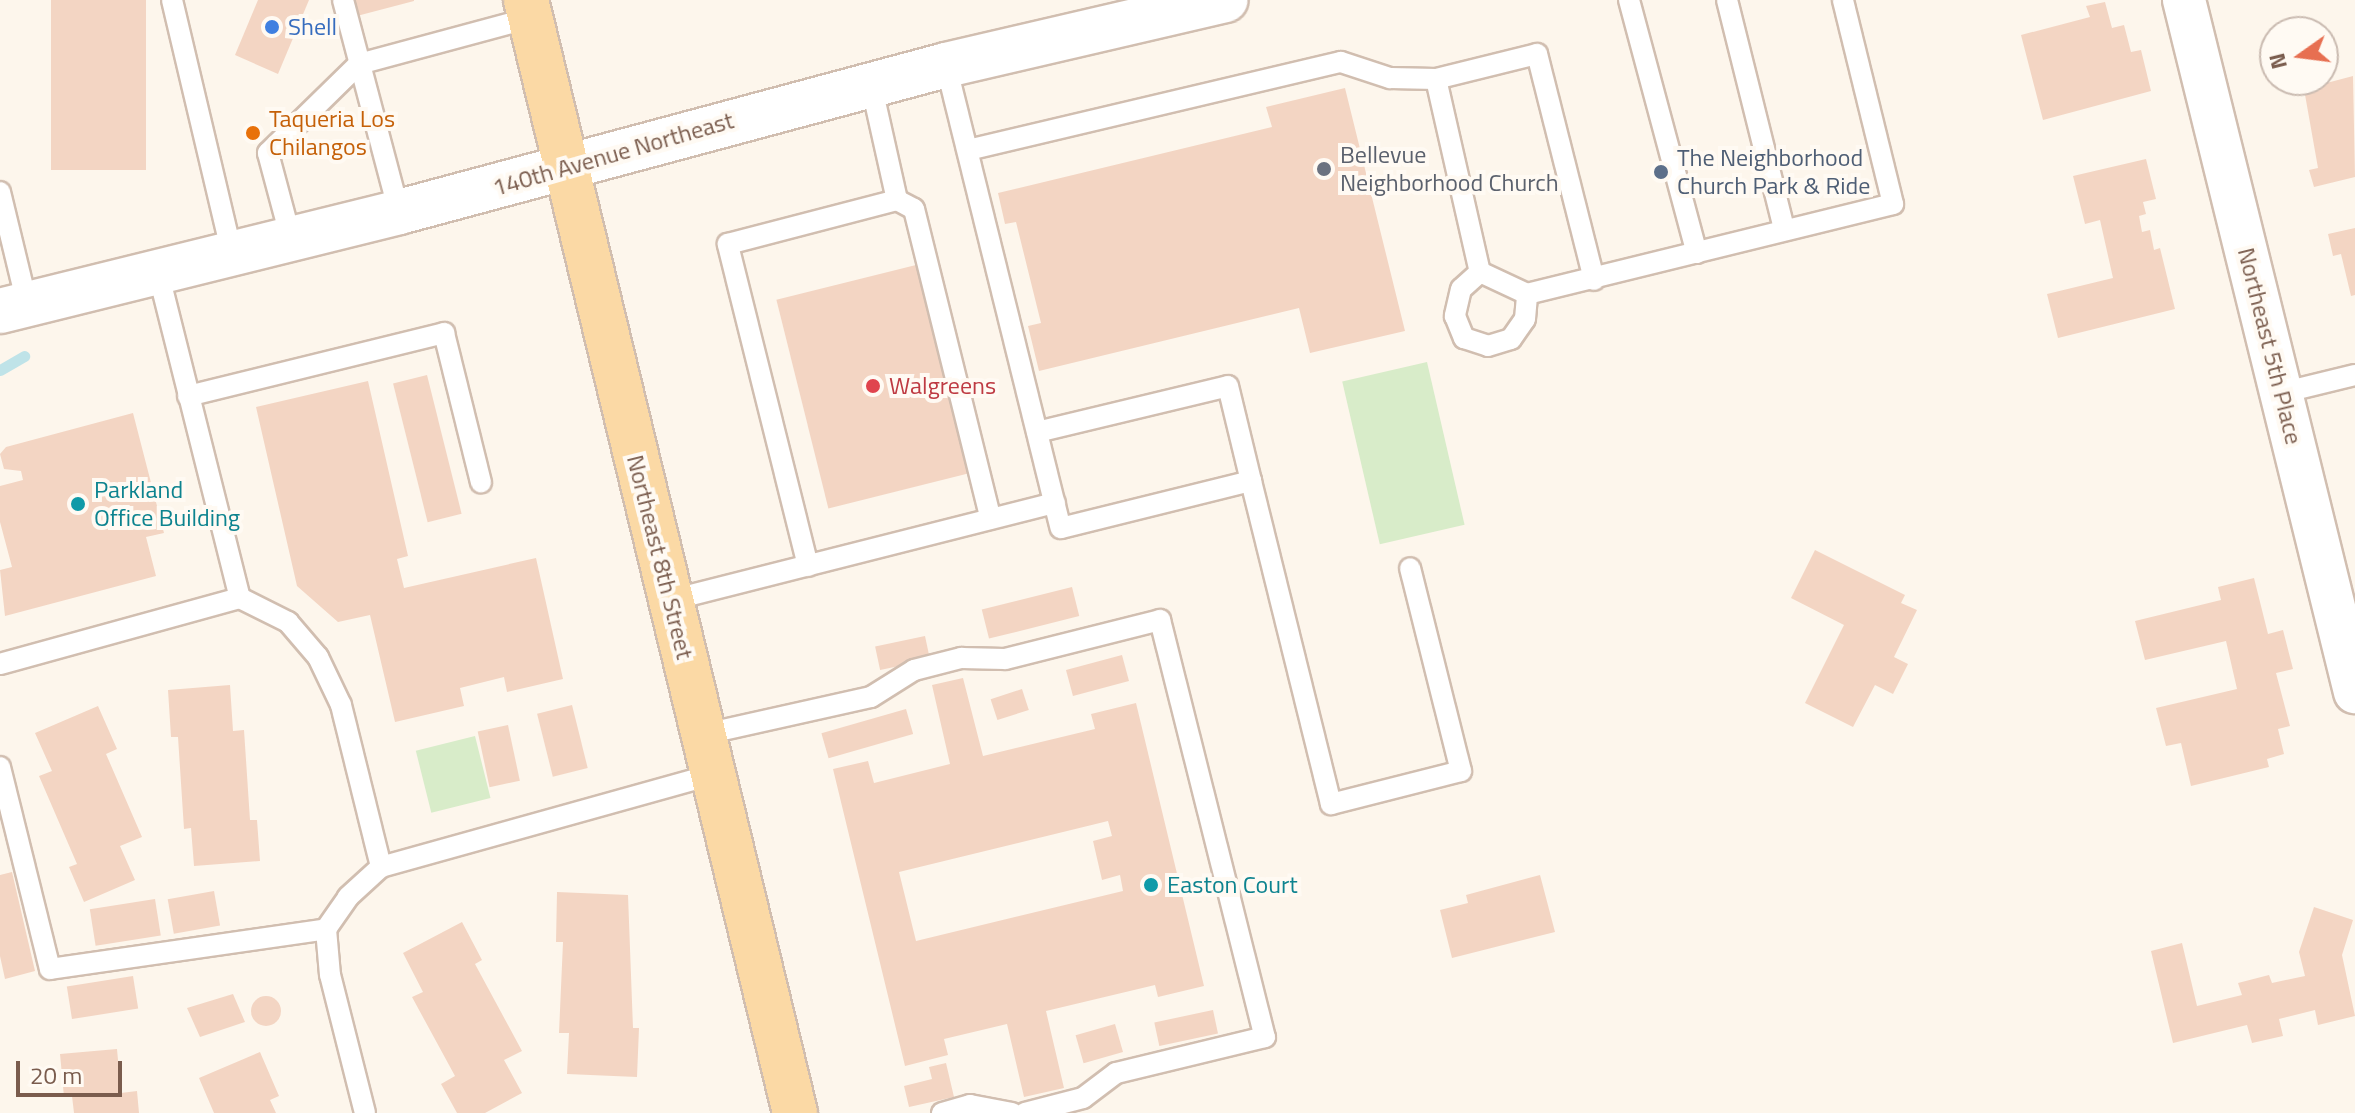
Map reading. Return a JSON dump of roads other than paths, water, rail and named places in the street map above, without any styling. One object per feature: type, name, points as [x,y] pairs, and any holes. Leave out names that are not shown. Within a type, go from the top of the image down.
[{"type":"main road","name":"Northeast 8th Street","points":[[528,9],[795,1113]]},
{"type":"street","name":"140th Avenue Northeast","points":[[14,308],[399,212],[1101,22],[1226,0]]},
{"type":"street","name":"Northeast 5th Place","points":[[2184,0],[2355,692]]},
{"type":"lane","points":[[172,0],[232,253]]},
{"type":"lane","points":[[343,0],[399,212]]},
{"type":"lane","points":[[1629,0],[1697,253]]},
{"type":"lane","points":[[1727,0],[1784,229]]},
{"type":"lane","points":[[1480,272],[1527,294],[1594,280],[1784,229],[1893,204],[1843,0]]},
{"type":"lane","points":[[291,239],[268,153],[359,64],[528,9]]},
{"type":"lane","points":[[968,150],[1341,62],[1390,78],[1436,79],[1537,54],[1594,280]]},
{"type":"lane","points":[[946,65],[1061,528],[1251,481]]},
{"type":"lane","points":[[1436,79],[1480,272]]},
{"type":"lane","points":[[871,84],[897,200]]},
{"type":"lane","points":[[0,192],[14,308]]},
{"type":"lane","points":[[808,566],[728,244],[897,200],[914,209],[991,519]]},
{"type":"lane","points":[[158,272],[240,598]]},
{"type":"lane","points":[[1480,272],[1461,289],[1455,316],[1464,338],[1488,346],[1511,339],[1525,319],[1527,294]]},
{"type":"lane","points":[[188,396],[444,333],[481,483]]},
{"type":"lane","points":[[2281,393],[2355,375]]},
{"type":"lane","points":[[1037,432],[1228,386],[1331,804],[1461,771],[1410,568]]},
{"type":"lane","points":[[671,600],[1055,503]]},
{"type":"lane","points":[[0,664],[240,598],[288,622],[318,657],[341,705],[381,867]]},
{"type":"lane","points":[[365,1113],[330,975],[326,929],[348,897],[381,867],[871,697],[914,670],[961,658],[1005,659],[1160,620],[1265,1037],[1116,1073],[1083,1098],[1025,1113]]},
{"type":"lane","points":[[0,767],[50,969],[326,929]]},
{"type":"lane","points":[[942,1113],[970,1105],[1012,1113]]},
{"type":"waterway","points":[[0,370],[24,356]]},
{"type":"place","name":"Shell","points":[[272,27]]},
{"type":"place","name":"Taqueria Los Chilangos","points":[[253,133]]},
{"type":"place","name":"Bellevue Neighborhood Church","points":[[1324,169]]},
{"type":"place","name":"The Neighborhood Church Park & Ride","points":[[1661,172]]},
{"type":"place","name":"Walgreens","points":[[873,386]]},
{"type":"place","name":"Parkland Office Building","points":[[78,504]]},
{"type":"place","name":"Easton Court","points":[[1151,885]]}]
